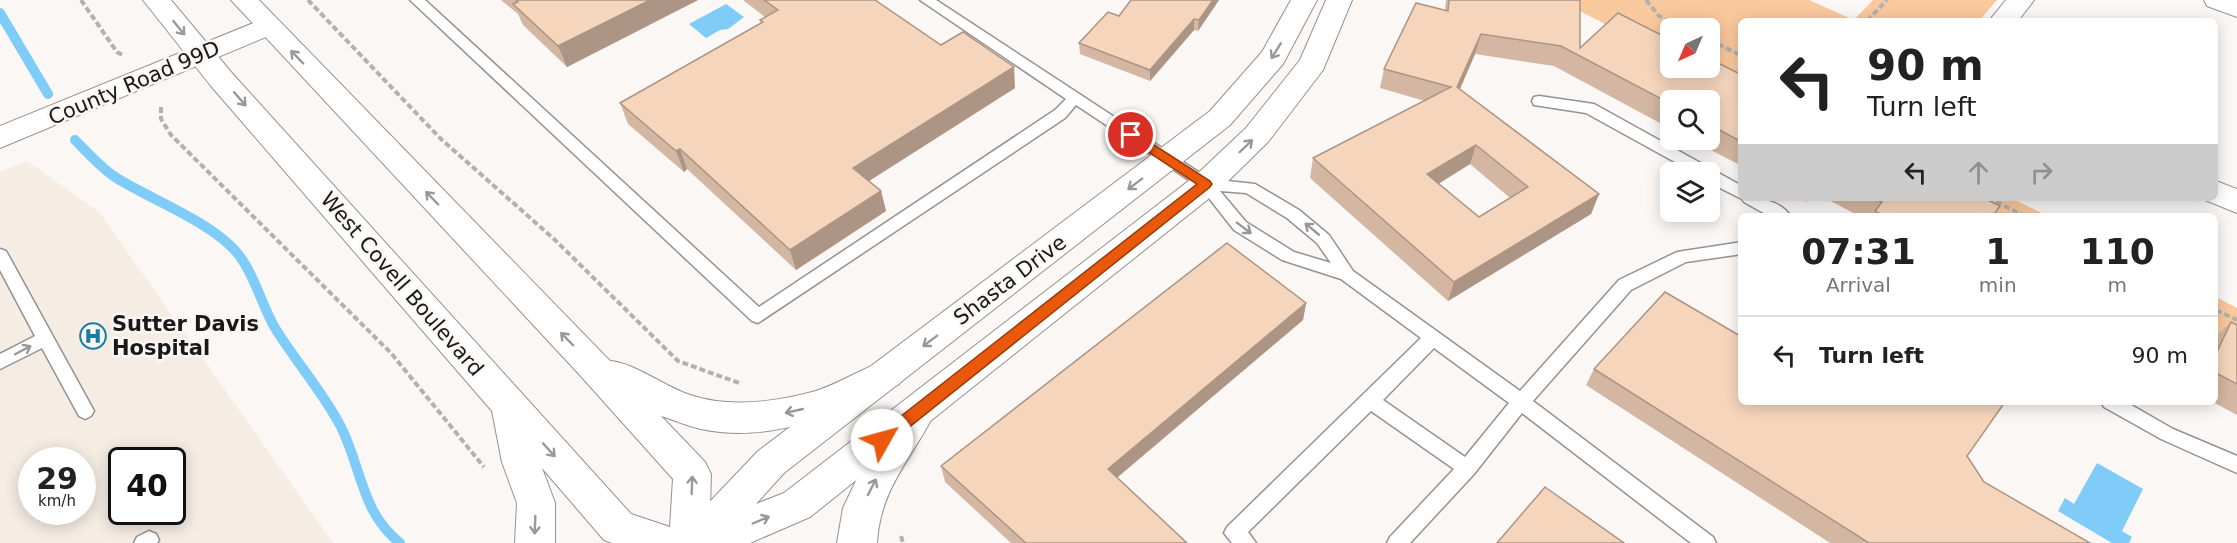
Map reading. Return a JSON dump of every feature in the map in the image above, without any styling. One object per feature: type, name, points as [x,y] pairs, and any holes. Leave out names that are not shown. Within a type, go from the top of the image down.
[{"type":"main road","name":"West Covell Boulevard","points":[[156,0],[201,55],[618,528],[666,543]]},
{"type":"main road","points":[[244,0],[590,363],[692,474],[689,543]]},
{"type":"main road","name":"Shasta Drive","points":[[696,543],[764,468],[1220,118],[1273,57],[1305,0]]},
{"type":"main road","points":[[707,543],[797,505],[916,414],[1206,184],[1257,135],[1313,63],[1339,0]]},
{"type":"main road","points":[[2006,18],[2021,0]]},
{"type":"main road","points":[[2217,0],[2237,8]]},
{"type":"main road","name":"County Road 99D","points":[[0,138],[267,26]]},
{"type":"main road","points":[[2218,193],[2237,202]]},
{"type":"main road","points":[[590,363],[665,402],[701,414],[759,418],[823,404],[887,374]]},
{"type":"main road","points":[[510,407],[521,462],[536,503],[535,543]]},
{"type":"main road","points":[[857,543],[864,503],[885,462],[916,414]]},
{"type":"lane","points":[[417,0],[758,316],[1060,114],[1075,98]]},
{"type":"lane","points":[[927,0],[1206,184],[1240,226],[1288,256],[1347,275],[1521,402],[1706,543]]},
{"type":"lane","points":[[1539,101],[1589,108],[1686,162]]},
{"type":"lane","points":[[1720,181],[1738,191]]},
{"type":"lane","points":[[1206,184],[1249,188],[1293,214],[1323,239],[1347,275]]},
{"type":"lane","points":[[1755,201],[1777,213]]},
{"type":"lane","points":[[1397,543],[1467,468],[1521,402],[1625,285],[1683,256],[1738,249]]},
{"type":"lane","points":[[0,255],[85,411]]},
{"type":"lane","points":[[0,362],[46,338]]},
{"type":"lane","points":[[1246,543],[1234,533],[1432,338]]},
{"type":"lane","points":[[1370,401],[1467,468]]},
{"type":"lane","points":[[2115,405],[2167,434],[2237,465]]},
{"type":"path","points":[[81,0],[117,52],[128,58]]},
{"type":"path","points":[[308,0],[441,139],[554,239],[678,360],[718,377],[740,383]]},
{"type":"path","points":[[1646,0],[1663,18]]},
{"type":"path","points":[[1870,18],[1887,0]]},
{"type":"path","points":[[1720,45],[1738,54]]},
{"type":"path","points":[[161,107],[160,119],[171,135],[391,353],[489,475]]},
{"type":"path","points":[[1994,201],[2019,213]]},
{"type":"path","points":[[2218,311],[2237,320]]},
{"type":"path","points":[[901,536],[903,543]]},
{"type":"shaded area","points":[[1543,0],[1809,0],[1850,18],[1738,18],[1738,91],[1720,76],[1720,18],[1660,18],[1660,52],[1570,6]]},
{"type":"shaded area","points":[[1873,0],[1997,0],[1982,18],[1856,18]]},
{"type":"shaded area","name":"Sutter Davis Hospital","points":[[27,161],[99,212],[333,543],[0,543],[0,172]]},
{"type":"shaded area","points":[[1954,201],[2017,201],[2042,213],[1977,213]]},
{"type":"shaded area","points":[[2218,298],[2237,308],[2237,345],[2218,335]]},
{"type":"water","points":[[726,4],[744,17],[728,29],[720,30],[706,38],[689,24]]},
{"type":"water","points":[[2097,463],[2143,489],[2122,531],[2132,537],[2129,543],[2112,543],[2058,511],[2065,498],[2074,504]]},
{"type":"building","points":[[516,0],[650,0],[558,46],[513,4],[518,2]]},
{"type":"building","points":[[764,0],[875,0],[941,45],[963,32],[1014,67],[853,168],[881,191],[790,250],[680,149],[676,151],[620,103],[763,22],[760,20],[778,10]]},
{"type":"building","points":[[1131,0],[1213,0],[1199,20],[1194,19],[1150,70],[1079,43],[1108,12],[1119,16]]},
{"type":"building","points":[[1449,0],[1580,0],[1580,48],[1618,13],[1660,34],[1660,78],[1720,78],[1720,64],[1738,73],[1738,140],[1720,130],[1720,90],[1660,90],[1660,98],[1561,46],[1481,34],[1457,87],[1599,194],[1454,282],[1313,158],[1451,87],[1384,69],[1416,3],[1448,11]],"holes":[[[1476,145],[1528,187],[1479,217],[1427,174]]]},
{"type":"building","points":[[1880,201],[1990,201],[2000,206],[1995,213],[1879,213],[1875,211],[1882,202]]},
{"type":"building","points":[[1227,243],[1306,303],[1108,469],[1187,543],[1026,543],[941,466]]},
{"type":"building","points":[[1665,292],[1738,335],[1738,405],[2003,405],[1967,456],[1984,482],[2090,543],[1869,543],[1594,369]]},
{"type":"building","points":[[2231,322],[2237,325],[2237,384],[2218,374],[2218,350]]},
{"type":"building","points":[[1545,487],[1624,543],[1497,543]]},
{"type":"waterway","points":[[0,13],[48,94]]},
{"type":"waterway","points":[[75,140],[115,177],[201,223],[217,234],[241,258],[275,328],[341,427],[377,518],[400,543]]},
{"type":"place","name":"Sutter Davis Hospital","points":[[93,336]]},
{"type":"route","points":[[882,440],[1206,184],[1131,135]]}]
